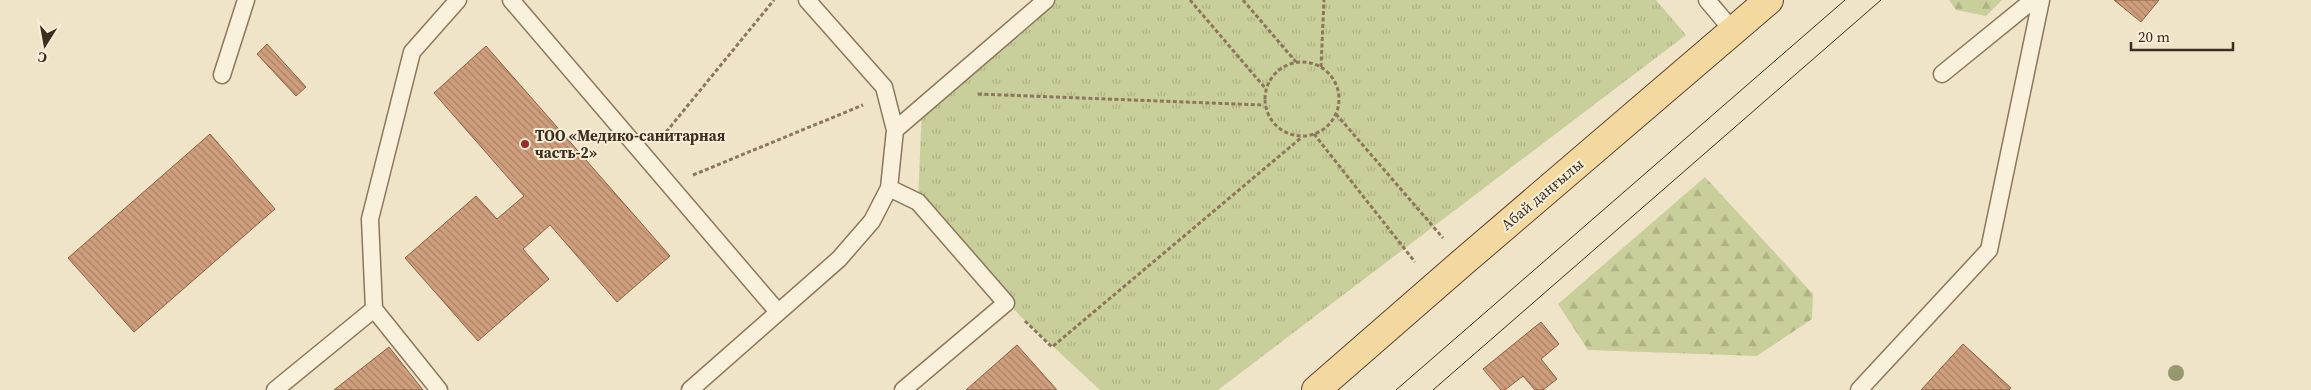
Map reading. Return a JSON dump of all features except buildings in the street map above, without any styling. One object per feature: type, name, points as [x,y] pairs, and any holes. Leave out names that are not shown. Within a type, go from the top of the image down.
[{"type":"main road","name":"Абай даңғылы","points":[[1316,390],[1769,0]]},
{"type":"lane","points":[[222,75],[246,0]]},
{"type":"lane","points":[[438,390],[374,309],[370,219],[412,52],[458,0]]},
{"type":"lane","points":[[512,0],[778,312]]},
{"type":"lane","points":[[690,390],[839,259],[872,221],[889,188],[895,130],[884,87],[807,0]]},
{"type":"lane","points":[[895,130],[1046,0]]},
{"type":"lane","points":[[1707,0],[1733,31]]},
{"type":"lane","points":[[1942,74],[2033,0]]},
{"type":"lane","points":[[1859,390],[1989,250],[2041,0]]},
{"type":"lane","points":[[889,188],[918,202],[1006,303],[904,390]]},
{"type":"lane","points":[[275,390],[374,309]]},
{"type":"path","points":[[646,158],[774,0]]},
{"type":"path","points":[[1190,0],[1266,89]]},
{"type":"path","points":[[1243,0],[1296,62]]},
{"type":"path","points":[[1321,67],[1324,0]]},
{"type":"path","points":[[1006,303],[1052,347],[1302,137],[1326,128],[1339,106],[1339,92],[1334,81],[1321,67],[1315,64],[1296,62],[1278,70],[1269,80],[1264,105],[1269,118],[1277,127],[1289,134],[1302,137]]},
{"type":"path","points":[[939,93],[1264,105]]},
{"type":"path","points":[[669,185],[886,95]]},
{"type":"path","points":[[1336,114],[1463,262]]},
{"type":"path","points":[[1314,134],[1436,287]]},
{"type":"green space","points":[[1046,0],[1656,0],[1686,35],[1218,390],[1100,390],[1020,316],[918,202],[922,107]]},
{"type":"green space","points":[[1949,0],[2002,0],[1986,16],[1956,10]]},
{"type":"green space","points":[[1705,177],[1813,294],[1812,319],[1757,356],[1588,350],[1558,304]]},
{"type":"tram line","points":[[1396,390],[1845,0]]},
{"type":"tram line","points":[[1433,390],[1881,0]]},
{"type":"place","name":"ТОО «Медико-санитарная часть-2»","points":[[525,144]]}]
